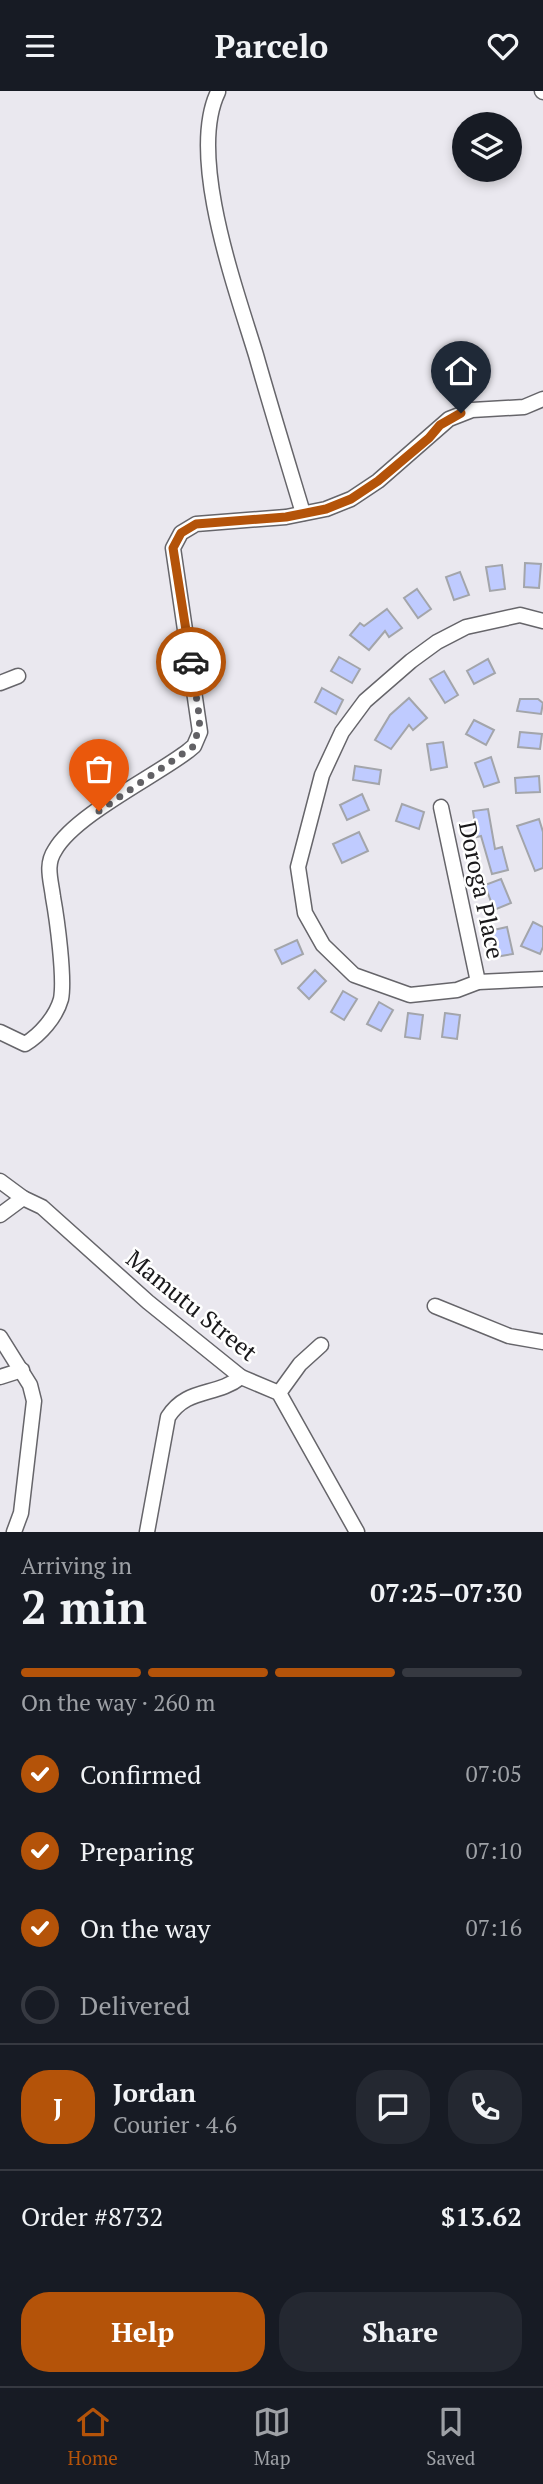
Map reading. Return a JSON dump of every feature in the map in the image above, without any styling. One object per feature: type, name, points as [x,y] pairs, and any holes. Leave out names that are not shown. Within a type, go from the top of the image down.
[{"type":"street","points":[[218,92],[210,110],[211,194],[225,255],[303,513]]},
{"type":"street","points":[[0,1032],[25,1044],[36,1037],[55,1013],[61,997],[57,924],[48,872],[53,852],[76,825],[188,751],[194,746],[200,731],[173,548],[181,533],[196,524],[255,521],[326,509],[351,499],[378,481],[429,438],[440,425],[461,413],[496,407],[524,407],[543,399]]},
{"type":"street","points":[[543,621],[520,615],[466,627],[411,660],[365,701],[342,732],[322,775],[298,867],[305,913],[323,945],[354,975],[410,995],[457,990],[478,982],[543,979]]},
{"type":"street","points":[[0,683],[18,676]]},
{"type":"street","name":"Doroga Place","points":[[441,807],[478,982]]},
{"type":"street","name":"Mamutu Street","points":[[0,1181],[23,1198],[43,1207],[148,1302],[241,1377],[279,1393]]},
{"type":"street","points":[[0,1215],[23,1198]]},
{"type":"street","points":[[435,1306],[509,1336],[543,1342]]},
{"type":"street","points":[[0,1337],[30,1385],[33,1412],[21,1513],[14,1532]]},
{"type":"street","points":[[321,1345],[300,1364],[279,1393],[356,1532]]},
{"type":"street","points":[[0,1377],[22,1370]]},
{"type":"street","points":[[147,1532],[168,1417],[174,1407],[195,1394],[229,1387],[241,1377]]},
{"type":"building","points":[[525,563],[541,564],[539,588],[524,587]]},
{"type":"building","points":[[502,565],[505,589],[490,591],[486,567]]},
{"type":"building","points":[[460,572],[469,595],[454,600],[446,577]]},
{"type":"building","points":[[417,589],[431,609],[418,618],[404,598]]},
{"type":"building","points":[[387,609],[402,628],[389,637],[385,631],[369,650],[350,635],[360,623],[364,626]]},
{"type":"building","points":[[339,657],[360,669],[352,683],[331,671]]},
{"type":"building","points":[[488,659],[495,673],[474,684],[467,671]]},
{"type":"building","points":[[444,671],[458,695],[445,703],[430,679]]},
{"type":"building","points":[[322,688],[343,700],[336,714],[315,702]]},
{"type":"building","points":[[409,698],[427,718],[413,730],[409,725],[391,749],[375,740],[390,715]]},
{"type":"building","points":[[520,699],[538,699],[543,703],[541,714],[517,711]]},
{"type":"building","points":[[474,720],[494,730],[486,745],[466,734]]},
{"type":"building","points":[[520,732],[542,734],[540,749],[518,747]]},
{"type":"building","points":[[443,742],[447,767],[431,770],[427,744]]},
{"type":"building","points":[[491,757],[499,782],[484,787],[475,763]]},
{"type":"building","points":[[355,766],[381,770],[379,784],[353,780]]},
{"type":"building","points":[[539,776],[540,792],[516,793],[515,778]]},
{"type":"building","points":[[362,794],[369,810],[347,820],[340,805]]},
{"type":"building","points":[[402,804],[424,812],[419,829],[396,821]]},
{"type":"building","points":[[488,809],[495,849],[502,847],[508,870],[492,874],[481,836],[477,837],[473,811]]},
{"type":"building","points":[[539,819],[543,832],[543,868],[535,871],[517,826]]},
{"type":"building","points":[[359,832],[368,851],[342,863],[333,844]]},
{"type":"building","points":[[501,879],[511,903],[494,910],[485,885]]},
{"type":"building","points":[[533,922],[543,927],[543,947],[540,954],[521,946]]},
{"type":"building","points":[[507,927],[513,954],[495,957],[489,931]]},
{"type":"building","points":[[297,940],[303,954],[282,964],[275,950]]},
{"type":"building","points":[[315,970],[326,981],[309,999],[298,988]]},
{"type":"building","points":[[343,991],[357,999],[344,1020],[331,1012]]},
{"type":"building","points":[[379,1002],[393,1010],[381,1031],[367,1024]]},
{"type":"building","points":[[408,1013],[423,1015],[420,1039],[405,1037]]},
{"type":"building","points":[[445,1013],[460,1015],[457,1039],[442,1037]]},
{"type":"way so far","points":[[99,811],[194,746],[200,731],[200,721],[191,662]]},
{"type":"route","points":[[191,662],[173,548],[181,533],[196,524],[286,517],[326,509],[351,499],[378,481],[429,438],[440,425],[461,413]]}]
